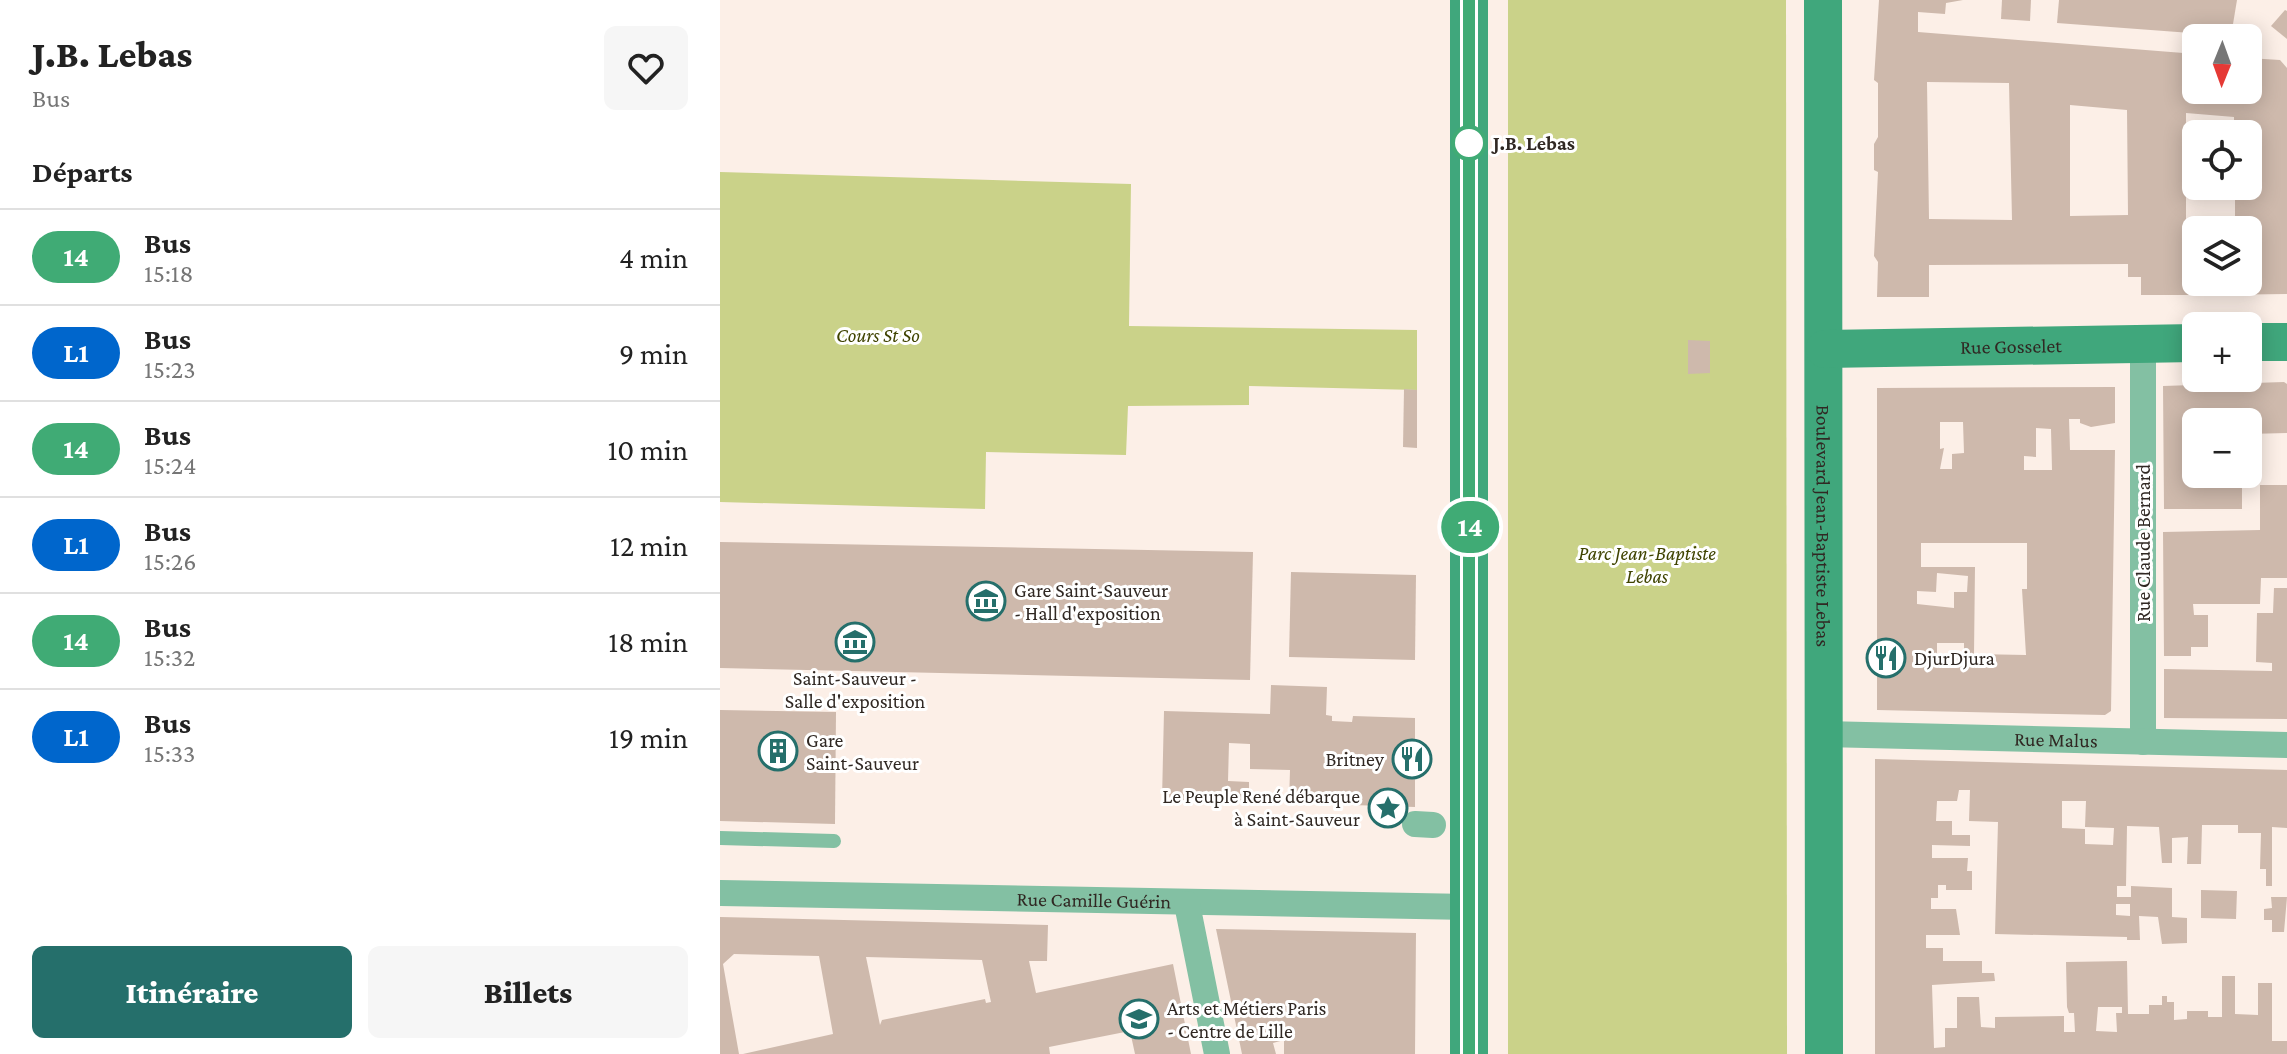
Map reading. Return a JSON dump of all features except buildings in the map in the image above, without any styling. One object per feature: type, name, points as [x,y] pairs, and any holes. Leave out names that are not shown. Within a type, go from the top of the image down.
[{"type":"main road","points":[[1469,0],[1469,1054]]},
{"type":"main road","name":"Boulevard Jean-Baptiste Lebas","points":[[1823,0],[1824,1054]]},
{"type":"main road","points":[[2262,342],[2287,342]]},
{"type":"main road","name":"Rue Gosselet","points":[[1825,349],[2182,343]]},
{"type":"street","name":"Rue Claude Bernard","points":[[2143,344],[2143,742]]},
{"type":"street","name":"Rue Malus","points":[[1824,734],[2287,745]]},
{"type":"street","name":"Rue Camille Guérin","points":[[720,893],[1469,907]]},
{"type":"street","points":[[1187,904],[1217,1054]]},
{"type":"lane","points":[[720,838],[834,841]]},
{"type":"green space","name":"Parc Jean-Baptiste Lebas","points":[[1508,0],[1786,0],[1787,1054],[1508,1054]]},
{"type":"green space","name":"Cours St So","points":[[720,172],[1131,184],[1129,326],[1417,330],[1417,390],[1249,386],[1249,405],[1128,406],[1126,455],[986,452],[985,509],[720,502]]},
{"type":"bus line","name":"14","points":[[1469,0],[1469,1054]]},
{"type":"place","name":"J.B. Lebas","points":[[1469,143]]},
{"type":"place","name":"Gare Saint-Sauveur - Hall d'exposition","points":[[986,601]]},
{"type":"place","name":"Saint-Sauveur - Salle d'exposition","points":[[855,642]]},
{"type":"place","name":"DjurDjura","points":[[1886,658]]},
{"type":"place","name":"Gare Saint-Sauveur","points":[[778,751]]},
{"type":"place","name":"Britney","points":[[1412,759]]},
{"type":"place","name":"Le Peuple René débarque à Saint-Sauveur","points":[[1388,808]]},
{"type":"place","name":"Arts et Métiers Paris - Centre de Lille","points":[[1139,1019]]}]
